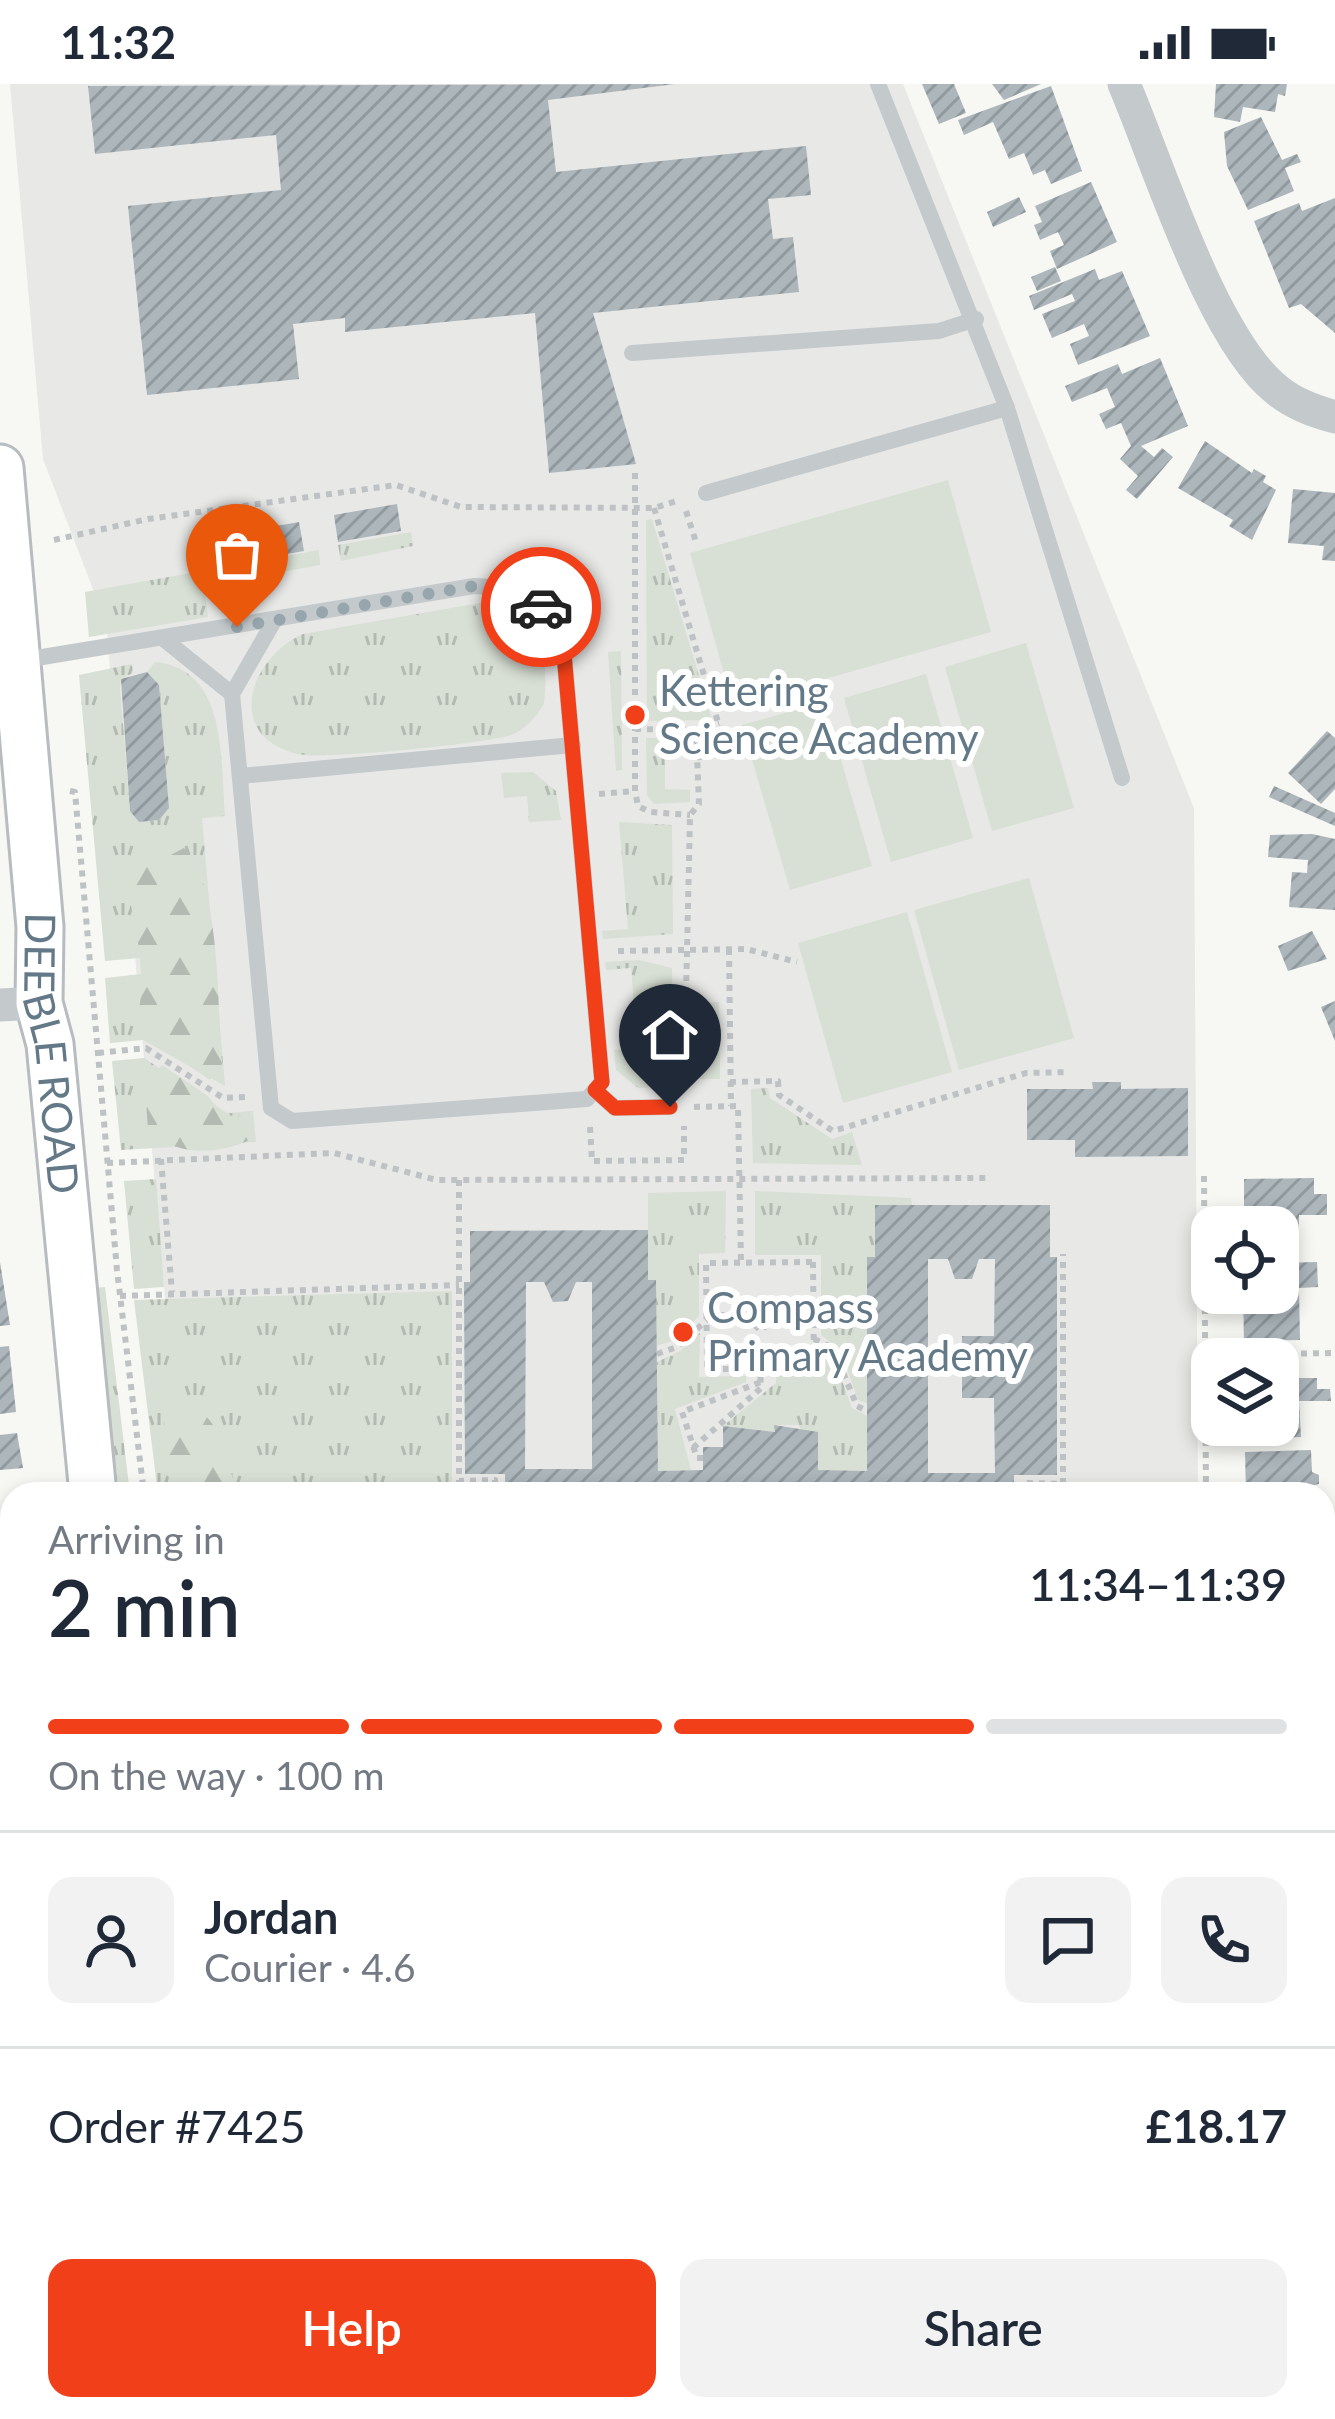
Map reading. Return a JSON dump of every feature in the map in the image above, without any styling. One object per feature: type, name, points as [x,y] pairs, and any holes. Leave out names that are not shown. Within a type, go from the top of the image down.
[{"type":"street","points":[[1124,84],[1222,316],[1251,364],[1291,399],[1335,417]]},
{"type":"street","name":"DEEBLE ROAD","points":[[0,468],[40,926],[20,1004],[50,1044],[92,1482]]},
{"type":"lane","points":[[878,84],[976,319],[1122,778]]},
{"type":"lane","points":[[632,352],[939,331],[976,319]]},
{"type":"lane","points":[[706,493],[1007,408]]},
{"type":"lane","points":[[17,662],[474,586],[532,598],[555,621],[564,654],[602,1082],[587,1099],[292,1121],[271,1108],[232,694],[274,621]]},
{"type":"lane","points":[[165,640],[232,694]]},
{"type":"lane","points":[[240,776],[573,746]]},
{"type":"lane","points":[[595,1090],[615,1108],[677,1107]]},
{"type":"path","points":[[635,473],[638,806],[650,812],[690,815]]},
{"type":"path","points":[[54,540],[148,519],[396,485],[461,507],[654,508],[706,493]]},
{"type":"path","points":[[682,500],[696,542]]},
{"type":"path","points":[[654,508],[711,700],[727,735],[727,749],[697,758]]},
{"type":"path","points":[[711,700],[721,697]]},
{"type":"path","points":[[635,729],[696,730],[719,723]]},
{"type":"path","points":[[571,1128],[590,1127],[592,1161],[684,1160],[677,1107],[685,950],[691,918],[690,815],[698,803],[696,730]]},
{"type":"path","points":[[61,789],[75,792],[119,1296],[142,1482]]},
{"type":"path","points":[[591,952],[729,950],[797,962]]},
{"type":"path","points":[[729,950],[731,1106]]},
{"type":"path","points":[[98,1053],[146,1048],[223,1098],[269,1095]]},
{"type":"path","points":[[730,1082],[778,1081],[779,1095],[833,1131],[1026,1073],[1069,1072]]},
{"type":"path","points":[[677,1107],[738,1106],[740,1262]]},
{"type":"path","points":[[107,1163],[334,1153],[437,1180],[988,1178]]},
{"type":"path","points":[[161,1159],[172,1296]]},
{"type":"path","points":[[1204,1176],[1204,1338]]},
{"type":"path","points":[[459,1179],[459,1481],[495,1482]]},
{"type":"path","points":[[1063,1254],[1063,1482]]},
{"type":"path","points":[[740,1262],[813,1262],[814,1369],[707,1369],[706,1263],[740,1262]]},
{"type":"path","points":[[119,1296],[459,1285]]},
{"type":"path","points":[[657,1354],[677,1347],[706,1318],[744,1315],[759,1298],[776,1315]]},
{"type":"path","points":[[744,1315],[761,1331],[776,1315],[813,1314]]},
{"type":"path","points":[[814,1339],[833,1348],[856,1406],[867,1411]]},
{"type":"path","points":[[1299,1354],[1335,1353]]},
{"type":"path","points":[[693,1448],[760,1382],[760,1369]]},
{"type":"path","points":[[703,1458],[693,1448],[682,1412],[760,1382]]},
{"type":"path","points":[[1205,1446],[1206,1482]]},
{"type":"shaded area","name":"Kettering Science Academy","points":[[10,84],[903,84],[1194,808],[1196,1206],[1191,1206],[1191,1314],[1197,1314],[1197,1338],[1191,1338],[1191,1446],[1198,1446],[1198,1482],[181,1482],[106,623],[43,459]]},
{"type":"green space","points":[[948,480],[991,632],[733,705],[690,553]]},
{"type":"green space","points":[[652,519],[709,720],[647,721],[646,520]]},
{"type":"green space","points":[[411,532],[413,546],[341,561],[338,545]]},
{"type":"green space","points":[[319,550],[320,565],[204,586],[208,617],[89,637],[85,592]]},
{"type":"green space","points":[[491,601],[522,615],[543,654],[544,704],[516,732],[439,747],[313,755],[275,745],[260,732],[252,697],[258,678],[284,646],[303,634]]},
{"type":"green space","points":[[1026,643],[1074,808],[992,831],[945,667]]},
{"type":"green space","points":[[621,651],[622,770],[616,771],[608,652]]},
{"type":"green space","points":[[155,662],[179,668],[196,681],[216,721],[220,745],[225,816],[202,818],[225,1086],[143,1040],[110,1043],[105,978],[141,974],[140,958],[105,961],[79,675],[132,664],[133,673],[121,679],[120,688],[130,811],[139,822],[159,820],[169,808],[159,685],[147,672]]},
{"type":"green space","points":[[926,674],[973,838],[891,862],[844,698]]},
{"type":"green space","points":[[824,702],[872,866],[790,890],[742,725]]},
{"type":"green space","points":[[646,738],[665,738],[665,789],[690,790],[690,802],[654,804],[647,795]]},
{"type":"green space","points":[[533,772],[556,791],[561,820],[529,822],[527,796],[504,798],[501,773]]},
{"type":"green space","points":[[619,822],[672,825],[673,934],[603,939],[602,931],[628,929]]},
{"type":"green space","points":[[184,848],[205,890],[215,950],[222,1064],[210,1080],[147,1037],[139,1010],[144,975],[128,889],[133,864],[165,858]]},
{"type":"green space","points":[[1029,878],[1074,1038],[959,1070],[914,910]]},
{"type":"green space","points":[[907,912],[952,1072],[843,1103],[798,943]]},
{"type":"green space","points":[[639,960],[672,968],[673,1086],[638,1088],[616,1070],[614,1050],[638,1047],[631,968],[606,970],[605,962]]},
{"type":"green space","points":[[719,1002],[720,1079],[699,1079],[698,1003]]},
{"type":"green space","points":[[144,1058],[227,1113],[253,1111],[256,1142],[121,1150],[112,1061]]},
{"type":"green space","points":[[162,1065],[208,1096],[223,1115],[250,1117],[252,1139],[198,1151],[172,1145],[148,1131],[145,1084]]},
{"type":"green space","points":[[768,1088],[770,1098],[832,1139],[852,1132],[862,1165],[753,1163],[751,1089]]},
{"type":"green space","points":[[156,1179],[164,1287],[134,1289],[124,1181]]},
{"type":"green space","points":[[726,1191],[725,1253],[699,1254],[699,1316],[675,1340],[656,1346],[648,1280],[648,1193]]},
{"type":"green space","points":[[755,1191],[911,1198],[912,1205],[875,1206],[875,1257],[867,1258],[867,1403],[858,1400],[841,1351],[821,1335],[821,1255],[755,1255]]},
{"type":"green space","points":[[105,1287],[129,1482],[118,1482],[94,1288]]},
{"type":"green space","points":[[452,1291],[452,1482],[157,1482],[134,1300]]},
{"type":"green space","points":[[700,1333],[699,1377],[746,1376],[746,1382],[675,1409],[691,1470],[658,1471],[657,1362],[680,1351]]},
{"type":"green space","points":[[821,1346],[833,1356],[852,1408],[867,1416],[867,1471],[818,1470],[799,1425],[775,1425],[775,1432],[723,1426],[776,1383],[776,1375],[821,1374]]},
{"type":"green space","points":[[190,1406],[210,1420],[234,1482],[169,1482],[163,1444],[165,1412]]},
{"type":"building","points":[[675,84],[548,100],[556,172],[806,146],[811,195],[768,199],[773,239],[793,237],[799,292],[593,313],[636,464],[549,473],[535,313],[345,332],[345,318],[293,324],[299,379],[147,395],[128,206],[281,190],[276,135],[95,154],[88,86]]},
{"type":"building","points":[[922,84],[954,84],[966,113],[939,124]]},
{"type":"building","points":[[992,84],[1041,84],[1004,100]]},
{"type":"building","points":[[1216,84],[1287,84],[1285,96],[1278,94],[1275,112],[1243,107],[1240,122],[1214,117]]},
{"type":"building","points":[[1051,86],[1082,171],[1051,184],[1045,170],[1033,175],[1024,153],[1009,159],[993,122],[964,135],[958,120]]},
{"type":"building","points":[[1261,117],[1282,160],[1297,154],[1301,162],[1285,168],[1294,191],[1248,210],[1227,166],[1224,132]]},
{"type":"building","points":[[1091,182],[1117,242],[1057,269],[1050,251],[1064,245],[1058,232],[1040,240],[1034,225],[1042,222],[1035,206]]},
{"type":"building","points":[[1019,197],[1026,212],[993,227],[987,212]]},
{"type":"building","points":[[1335,198],[1335,333],[1301,304],[1289,308],[1254,221],[1299,203],[1302,211]]},
{"type":"building","points":[[1055,267],[1061,281],[1037,291],[1031,277]]},
{"type":"building","points":[[1095,269],[1099,280],[1122,271],[1150,336],[1078,365],[1070,344],[1089,336],[1084,324],[1052,338],[1042,314],[1075,301],[1072,294],[1034,310],[1029,296]]},
{"type":"building","points":[[1160,358],[1188,426],[1141,446],[1154,457],[1162,448],[1173,457],[1137,499],[1126,490],[1138,476],[1120,459],[1131,446],[1121,423],[1106,429],[1099,414],[1115,407],[1107,388],[1072,402],[1065,386],[1118,364],[1122,374]]},
{"type":"building","points":[[1205,441],[1252,473],[1254,469],[1266,476],[1263,482],[1276,490],[1252,540],[1229,526],[1233,520],[1178,488]]},
{"type":"building","points":[[1293,489],[1335,493],[1335,561],[1322,560],[1324,546],[1288,543]]},
{"type":"building","points":[[397,504],[401,531],[338,542],[334,515]]},
{"type":"building","points":[[299,522],[304,551],[207,568],[202,539]]},
{"type":"building","points":[[147,672],[159,685],[169,808],[159,820],[139,822],[130,811],[121,679]]},
{"type":"building","points":[[1327,731],[1335,738],[1335,789],[1321,804],[1288,773]]},
{"type":"building","points":[[1274,786],[1335,813],[1335,826],[1269,797]]},
{"type":"building","points":[[1270,835],[1335,839],[1335,910],[1289,907],[1292,872],[1307,873],[1308,860],[1268,857]]},
{"type":"building","points":[[1312,931],[1327,959],[1288,971],[1278,946]]},
{"type":"building","points":[[1335,1001],[1335,1041],[1321,1007]]},
{"type":"building","points":[[1092,1082],[1121,1082],[1121,1089],[1188,1088],[1188,1156],[1075,1157],[1075,1140],[1027,1140],[1027,1089],[1093,1089]]},
{"type":"building","points":[[1314,1178],[1314,1194],[1327,1194],[1327,1215],[1299,1215],[1299,1206],[1244,1206],[1244,1179]]},
{"type":"building","points":[[875,1205],[1050,1205],[1050,1257],[1057,1257],[1057,1475],[1014,1475],[1014,1482],[505,1482],[505,1474],[465,1474],[464,1282],[470,1282],[470,1231],[648,1230],[648,1280],[656,1280],[658,1471],[703,1470],[703,1447],[723,1447],[723,1426],[775,1432],[774,1425],[818,1432],[818,1470],[867,1471],[867,1257],[875,1257]],"holes":[[[928,1259],[948,1259],[955,1279],[972,1279],[979,1259],[995,1259],[994,1336],[962,1336],[962,1398],[994,1398],[995,1473],[928,1473]],[[526,1282],[544,1282],[553,1302],[568,1301],[576,1282],[592,1282],[592,1469],[525,1469]]]},
{"type":"building","points":[[0,1262],[10,1325],[0,1326]]},
{"type":"building","points":[[1299,1262],[1317,1262],[1318,1287],[1299,1288]]},
{"type":"building","points":[[1299,1288],[1300,1340],[1244,1338],[1243,1314],[1299,1314]]},
{"type":"building","points":[[9,1346],[16,1412],[0,1414],[0,1347]]},
{"type":"building","points":[[1299,1378],[1317,1378],[1317,1389],[1330,1389],[1331,1401],[1299,1401]]},
{"type":"building","points":[[17,1433],[23,1468],[0,1470],[0,1435]]},
{"type":"building","points":[[1311,1450],[1312,1472],[1319,1475],[1319,1482],[1246,1482],[1245,1452]]},
{"type":"way so far","points":[[237,627],[474,586],[496,586],[532,598],[541,607]]},
{"type":"place","name":"Kettering Science Academy","points":[[635,715]]},
{"type":"place","name":"Compass Primary Academy","points":[[683,1332]]},
{"type":"route","points":[[541,607],[555,621],[564,654],[602,1082],[595,1090],[615,1108],[670,1107]]}]
